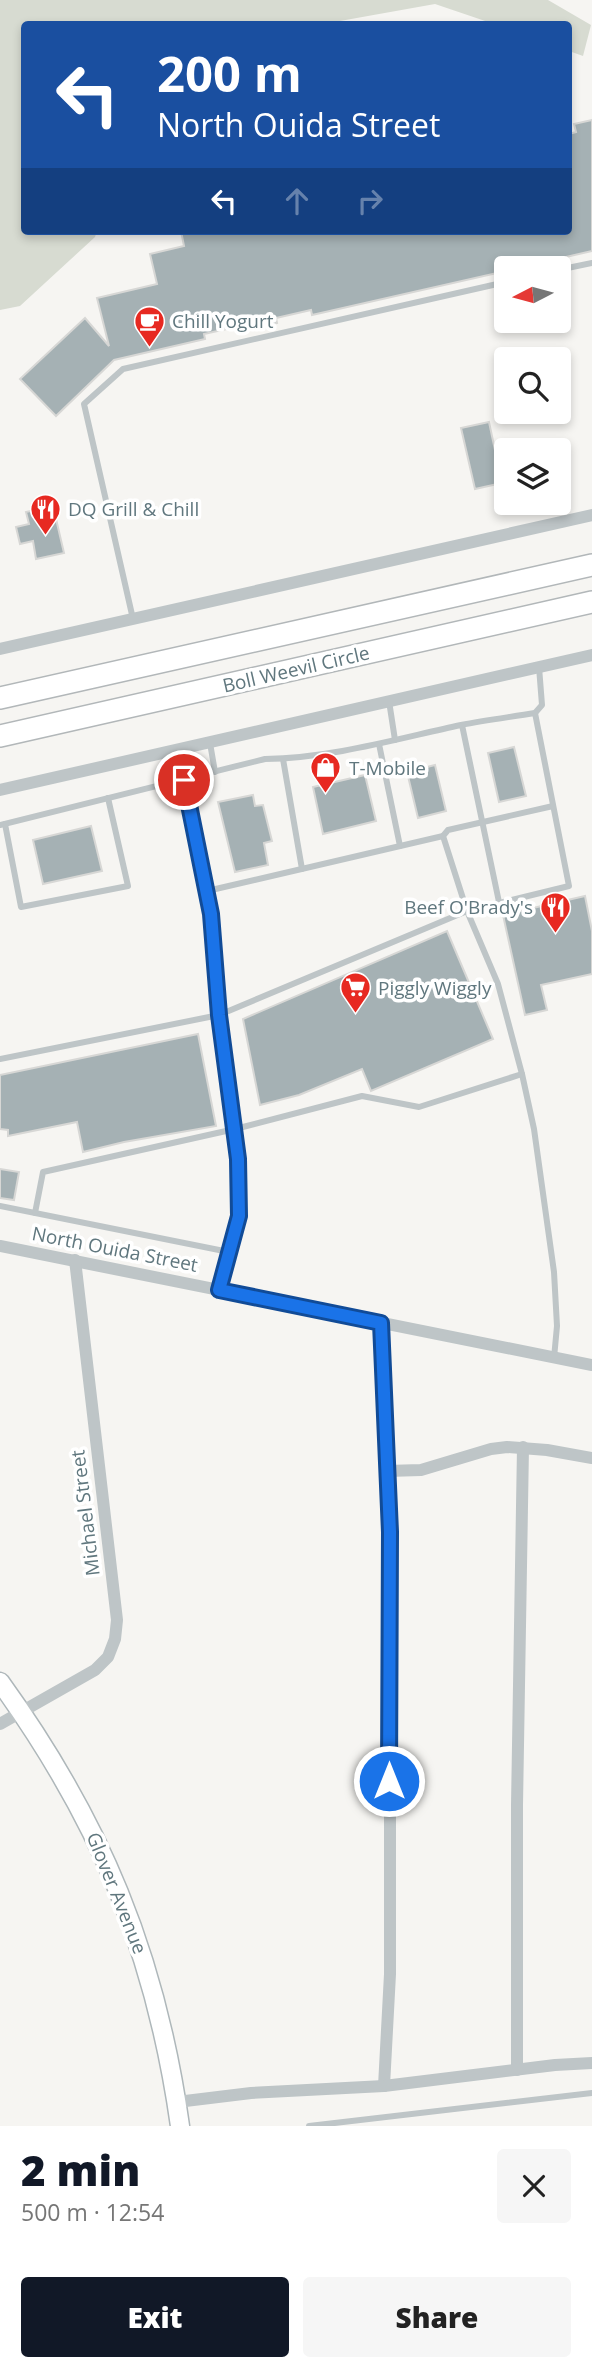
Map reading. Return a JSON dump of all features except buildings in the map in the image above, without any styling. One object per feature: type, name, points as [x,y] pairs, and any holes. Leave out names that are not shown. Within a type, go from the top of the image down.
[{"type":"highway","name":"Boll Weevil Circle","points":[[0,698],[592,565]]},
{"type":"highway","name":"Boll Weevil Circle","points":[[0,736],[592,602]]},
{"type":"main road","name":"Glover Avenue","points":[[0,1682],[61,1774],[96,1837],[133,1924],[165,2037],[180,2126]]},
{"type":"street","points":[[0,649],[592,515]]},
{"type":"street","points":[[0,790],[592,655]]},
{"type":"street","name":"North Ouida Street","points":[[0,1246],[592,1365]]},
{"type":"street","name":"Michael Street","points":[[0,1724],[96,1670],[108,1657],[115,1639],[117,1620],[75,1260]]},
{"type":"street","points":[[381,1323],[390,1532],[390,1974],[384,2086]]},
{"type":"street","points":[[387,1471],[421,1469],[491,1449],[523,1447],[592,1458]]},
{"type":"street","points":[[517,2070],[517,1805],[523,1447]]},
{"type":"street","points":[[177,2102],[251,2093],[384,2086],[592,2063]]},
{"type":"lane","points":[[571,267],[592,263]]},
{"type":"lane","points":[[133,619],[84,404],[123,369],[494,285]]},
{"type":"lane","points":[[108,798],[128,887],[21,907],[2,824],[265,759],[302,758],[535,713],[542,705],[539,667]]},
{"type":"lane","points":[[389,700],[396,740]]},
{"type":"lane","points":[[0,1059],[219,1015],[467,911],[569,886],[535,713]]},
{"type":"lane","points":[[462,725],[499,902]]},
{"type":"lane","points":[[210,741],[215,772]]},
{"type":"lane","points":[[379,744],[400,846]]},
{"type":"lane","points":[[283,759],[302,869]]},
{"type":"lane","points":[[184,780],[211,914],[219,1015],[235,1129],[239,1216],[219,1290]]},
{"type":"lane","points":[[207,891],[443,836],[447,830],[554,806]]},
{"type":"lane","points":[[443,836],[467,911],[498,984],[534,1129],[554,1272],[557,1326],[554,1358]]},
{"type":"lane","points":[[35,1213],[43,1172],[235,1129],[362,1096],[419,1107],[522,1074]]},
{"type":"lane","points":[[0,1206],[229,1252]]},
{"type":"lane","points":[[309,2126],[592,2092]]},
{"type":"shaded area","points":[[0,0],[548,0],[591,25],[583,56],[572,52],[572,21],[485,21],[435,4],[340,21],[21,21],[21,235],[96,235],[20,306],[0,310]]},
{"type":"place","name":"Chill Yogurt","points":[[149,348]]},
{"type":"place","name":"DQ Grill & Chill","points":[[45,536]]},
{"type":"place","name":"T-Mobile","points":[[326,795]]},
{"type":"place","name":"Beef O'Brady's","points":[[556,934]]},
{"type":"place","name":"Piggly Wiggly","points":[[355,1015]]},
{"type":"route","points":[[184,780],[211,914],[219,1015],[238,1159],[239,1216],[219,1290],[381,1323],[390,1532],[389,1781]]}]
